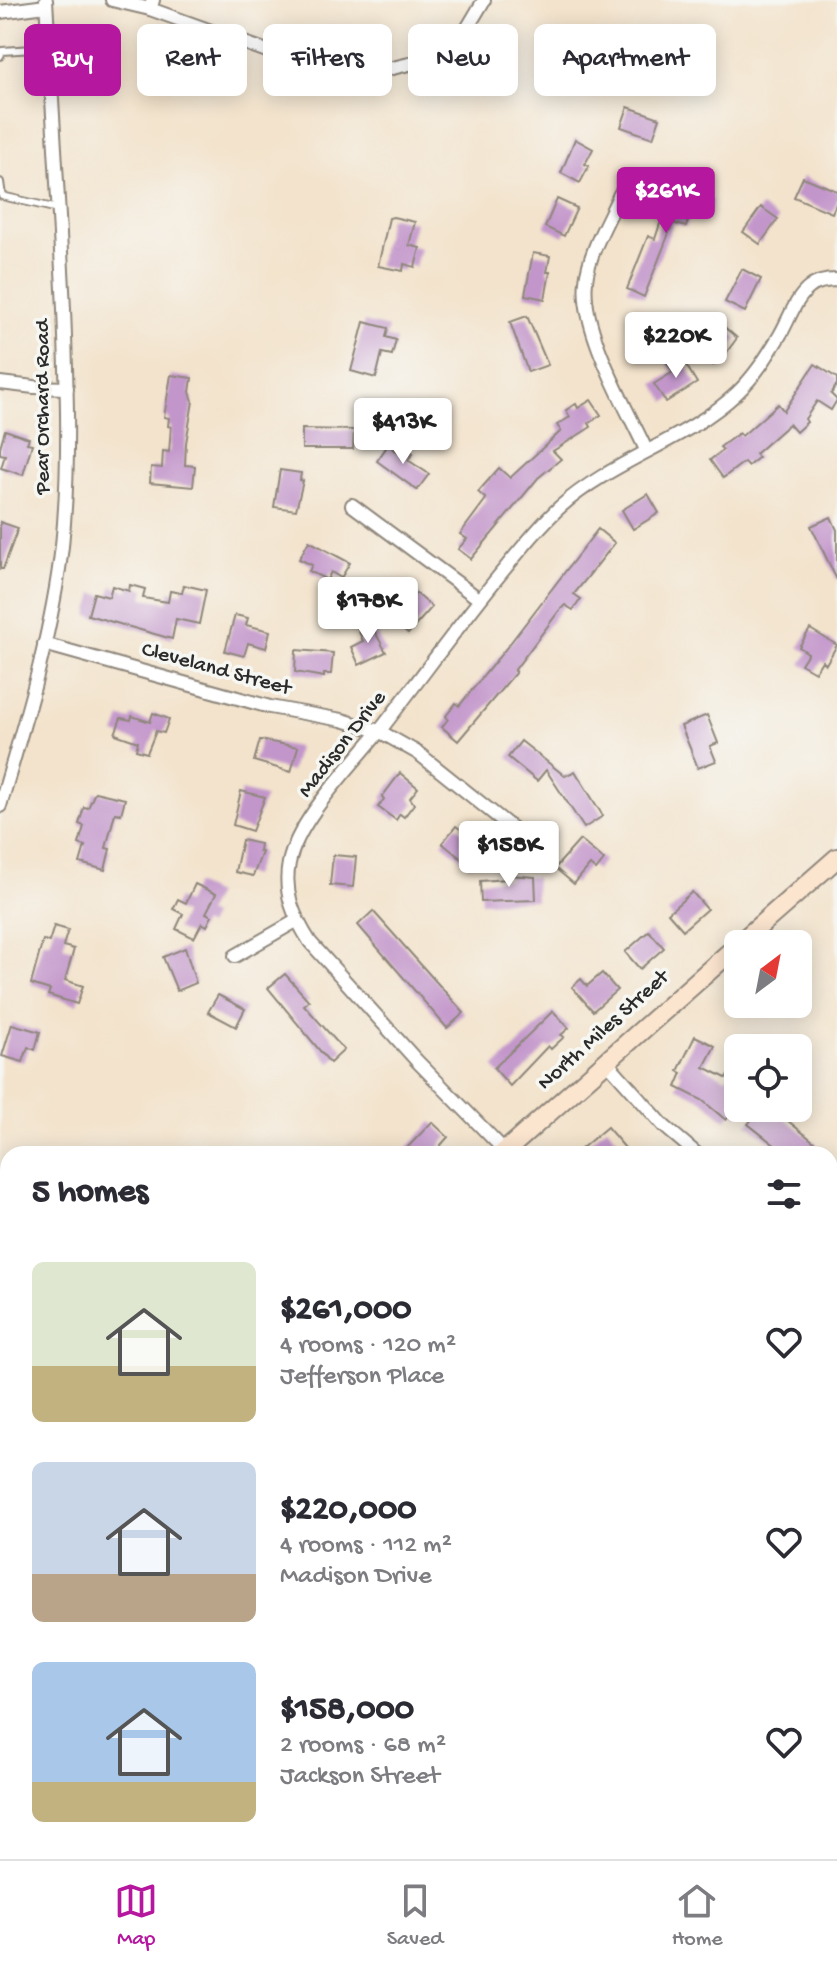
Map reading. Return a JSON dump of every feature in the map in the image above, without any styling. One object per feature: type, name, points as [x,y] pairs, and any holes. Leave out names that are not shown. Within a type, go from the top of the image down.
[{"type":"main road","name":"North Miles Street","points":[[754,930],[837,858]]},
{"type":"main road","name":"North Miles Street","points":[[513,1146],[724,956]]},
{"type":"street","points":[[112,0],[151,4],[292,60],[363,75],[430,59],[465,32],[484,0]]},
{"type":"street","points":[[0,12],[18,11],[46,3]]},
{"type":"street","name":"Pear Orchard Road","points":[[46,3],[48,24]]},
{"type":"street","name":"Pear Orchard Road","points":[[0,806],[44,644],[62,549],[67,484],[67,388],[52,96]]},
{"type":"street","points":[[620,194],[590,262],[585,300],[595,336],[646,450]]},
{"type":"street","name":"Madison Drive","points":[[498,1146],[310,942],[289,903],[289,860],[298,839],[329,792],[479,599],[559,508],[602,475],[698,423],[739,391],[756,373],[809,288],[822,281],[837,280]]},
{"type":"street","points":[[0,383],[67,388]]},
{"type":"street","points":[[352,505],[479,599]]},
{"type":"street","name":"Cleveland Street","points":[[44,644],[270,707],[342,720],[379,731],[418,753],[518,833]]},
{"type":"street","points":[[235,956],[296,921]]},
{"type":"street","points":[[606,1061],[664,1126],[688,1146]]},
{"type":"lane","points":[[0,56],[2,51],[24,50]]},
{"type":"lane","points":[[0,182],[2,196],[58,209]]},
{"type":"building","points":[[628,107],[660,118],[653,138],[621,127]]},
{"type":"building","points":[[575,139],[593,149],[580,183],[561,173]]},
{"type":"building","points":[[803,177],[837,191],[837,202],[832,213],[794,197]]},
{"type":"building","points":[[672,187],[713,201],[708,218],[691,212],[686,227],[673,223],[644,297],[627,289],[648,236],[655,239]]},
{"type":"building","points":[[557,199],[577,208],[564,236],[545,227]]},
{"type":"building","points":[[761,207],[778,219],[760,244],[743,232]]},
{"type":"building","points":[[389,218],[415,222],[409,245],[420,248],[415,267],[404,264],[403,271],[378,266]]},
{"type":"building","points":[[533,253],[550,256],[545,299],[525,295]]},
{"type":"building","points":[[742,269],[761,279],[745,312],[725,302]]},
{"type":"building","points":[[527,316],[548,365],[528,372],[510,322]]},
{"type":"building","points":[[364,322],[388,328],[386,337],[396,340],[392,355],[382,353],[376,378],[351,371]]},
{"type":"building","points":[[722,325],[737,338],[722,359],[720,357],[713,365],[699,353]]},
{"type":"building","points":[[680,355],[697,383],[666,402],[654,384],[673,372],[667,363]]},
{"type":"building","points":[[815,364],[837,378],[831,394],[837,400],[831,410],[817,401],[805,419],[807,422],[796,432],[789,424],[755,454],[758,458],[748,466],[744,462],[723,478],[710,460],[723,450],[720,447],[739,433],[742,436],[778,404],[784,411]]},
{"type":"building","points":[[171,375],[192,378],[190,392],[193,401],[185,465],[195,466],[193,487],[150,483],[151,467],[162,468],[163,451],[169,452],[171,427],[168,426],[169,418],[164,417]]},
{"type":"building","points":[[591,400],[601,415],[589,423],[591,427],[553,451],[561,459],[538,478],[471,559],[458,549],[467,539],[460,534],[486,499],[478,492],[499,468],[510,478],[561,431],[557,425],[570,417],[566,410],[576,404],[578,408]]},
{"type":"building","points":[[302,429],[354,430],[353,449],[302,449]]},
{"type":"building","points":[[5,430],[29,438],[27,443],[32,444],[23,475],[1,468],[5,455],[0,454],[0,447]]},
{"type":"building","points":[[388,445],[398,452],[403,446],[413,453],[408,460],[429,474],[417,490],[377,461]]},
{"type":"building","points":[[280,470],[301,473],[300,480],[303,481],[296,510],[274,507]]},
{"type":"building","points":[[648,494],[659,513],[633,529],[622,510]]},
{"type":"building","points":[[831,517],[837,530],[837,580],[811,526]]},
{"type":"building","points":[[0,522],[18,528],[3,569],[0,569]]},
{"type":"building","points":[[598,529],[615,543],[574,594],[581,599],[573,610],[565,605],[559,611],[516,672],[458,741],[442,727],[448,719],[446,716],[456,703],[459,706],[508,646]]},
{"type":"building","points":[[309,541],[350,563],[341,578],[331,572],[327,580],[309,571],[312,565],[299,559]]},
{"type":"building","points":[[130,585],[145,589],[143,598],[168,602],[170,591],[182,593],[184,585],[206,590],[199,624],[176,619],[172,639],[88,615],[94,593],[109,597],[112,586],[129,591]]},
{"type":"building","points":[[416,593],[432,607],[408,634],[391,620]]},
{"type":"building","points":[[235,615],[248,618],[246,625],[270,631],[266,648],[248,643],[244,656],[225,651]]},
{"type":"building","points":[[369,621],[386,652],[359,665],[351,647],[363,641],[357,627]]},
{"type":"building","points":[[810,629],[837,645],[826,664],[822,661],[815,672],[801,664],[808,653],[799,647]]},
{"type":"building","points":[[296,650],[333,653],[331,674],[324,674],[324,677],[295,672]]},
{"type":"building","points":[[153,713],[169,719],[164,733],[156,731],[147,753],[136,750],[138,742],[115,734],[121,718],[131,720],[132,716],[150,722]]},
{"type":"building","points":[[707,715],[718,743],[710,746],[716,761],[698,768],[681,726]]},
{"type":"building","points":[[260,740],[298,747],[291,772],[254,761]]},
{"type":"building","points":[[521,741],[565,776],[575,771],[603,816],[584,828],[546,770],[537,781],[508,757]]},
{"type":"building","points":[[400,773],[418,788],[410,798],[414,804],[404,817],[400,814],[396,820],[378,807]]},
{"type":"building","points":[[241,791],[265,797],[252,831],[233,825]]},
{"type":"building","points":[[95,792],[125,799],[121,814],[115,813],[106,848],[110,849],[105,870],[80,863],[85,846],[79,844],[84,826],[79,824],[84,807],[88,808]]},
{"type":"building","points":[[456,826],[479,843],[483,850],[470,866],[442,843]]},
{"type":"building","points":[[242,840],[260,844],[259,851],[262,852],[253,876],[235,872]]},
{"type":"building","points":[[580,840],[604,860],[596,870],[590,865],[574,884],[555,868]]},
{"type":"building","points":[[333,855],[356,857],[353,887],[330,885]]},
{"type":"building","points":[[508,875],[535,877],[536,900],[481,902],[480,881],[508,879]]},
{"type":"building","points":[[195,884],[216,894],[206,913],[212,916],[207,926],[202,923],[194,938],[176,929],[183,914],[173,909],[178,899],[186,903]]},
{"type":"building","points":[[692,892],[707,909],[683,930],[668,913]]},
{"type":"building","points":[[373,911],[464,1013],[447,1028],[358,925]]},
{"type":"building","points":[[54,926],[68,930],[63,946],[74,949],[65,980],[83,986],[77,1004],[48,995],[50,990],[31,984],[43,940],[49,942]]},
{"type":"building","points":[[649,931],[664,948],[640,969],[625,952]]},
{"type":"building","points":[[185,948],[196,983],[177,991],[163,957]]},
{"type":"building","points":[[602,973],[617,990],[593,1011],[572,987],[581,979],[587,986]]},
{"type":"building","points":[[285,974],[309,1001],[304,1005],[344,1050],[330,1063],[268,988]]},
{"type":"building","points":[[218,995],[245,1009],[236,1027],[208,1012]]},
{"type":"building","points":[[553,1011],[569,1028],[561,1035],[564,1037],[551,1049],[548,1046],[510,1086],[494,1068]]},
{"type":"building","points":[[12,1024],[40,1032],[35,1050],[28,1047],[23,1062],[2,1056]]},
{"type":"building","points":[[695,1036],[715,1046],[704,1067],[724,1077],[724,1118],[702,1100],[676,1087],[682,1073],[678,1071]]},
{"type":"building","points":[[432,1122],[448,1137],[440,1146],[409,1146]]},
{"type":"building","points":[[750,1122],[789,1122],[819,1146],[776,1146],[748,1124]]},
{"type":"building","points":[[607,1127],[623,1146],[584,1146]]}]
